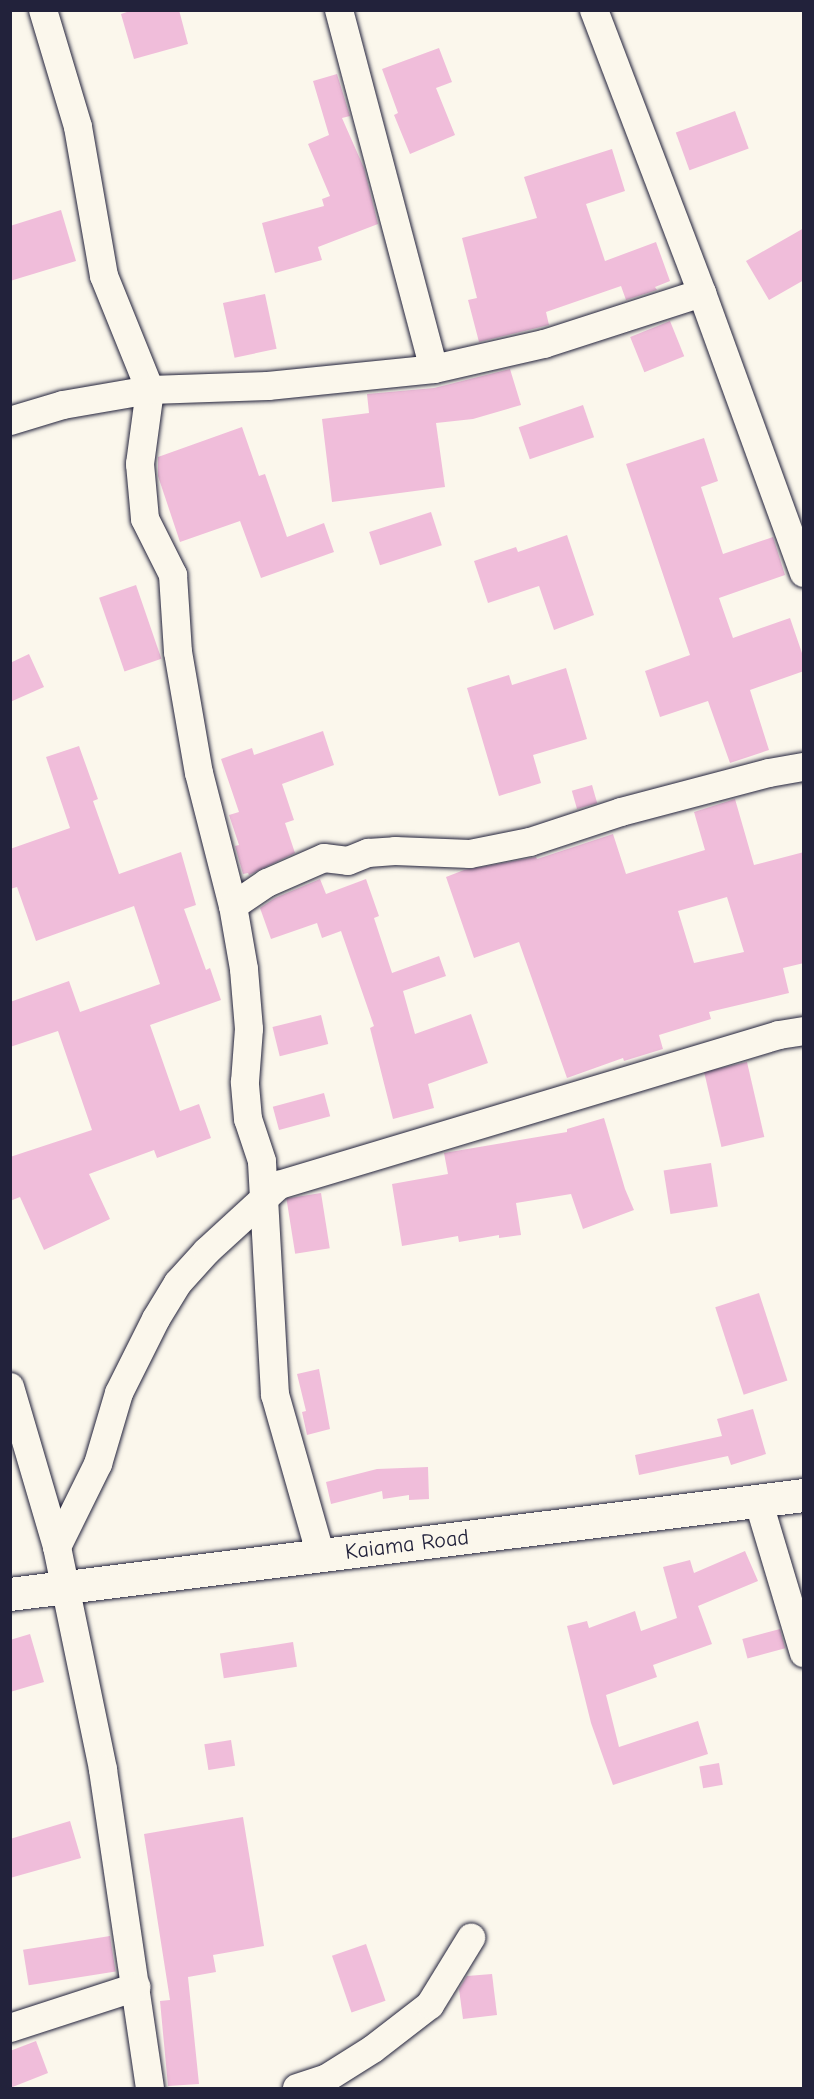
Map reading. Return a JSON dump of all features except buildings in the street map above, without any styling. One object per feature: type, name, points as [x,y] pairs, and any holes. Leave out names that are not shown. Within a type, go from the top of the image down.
[{"type":"highway","name":"Kaiama Road","points":[[10,1594],[804,1495]]},
{"type":"street","points":[[43,10],[78,127],[104,276],[150,390],[140,464],[145,519],[173,575],[178,652],[199,773],[233,906],[244,969],[249,1029],[245,1082],[248,1119],[262,1161],[275,1395],[321,1556]]},
{"type":"street","points":[[339,10],[434,369]]},
{"type":"street","points":[[594,10],[702,293],[804,573]]},
{"type":"street","points":[[10,422],[63,405],[150,390],[268,386],[434,369],[544,344],[702,293]]},
{"type":"street","points":[[233,906],[267,883],[324,858],[348,861],[368,853],[395,851],[470,854],[530,842],[621,812],[769,772],[804,767]]},
{"type":"street","points":[[57,1547],[98,1464],[118,1393],[156,1319],[178,1283],[263,1198],[279,1185],[779,1035],[804,1031]]},
{"type":"street","points":[[10,1388],[57,1547],[103,1770],[150,2088]]},
{"type":"street","points":[[758,1500],[804,1653]]},
{"type":"street","points":[[297,2088],[327,2078],[373,2049],[430,2004],[471,1938]]},
{"type":"street","points":[[10,2028],[136,1987]]}]
